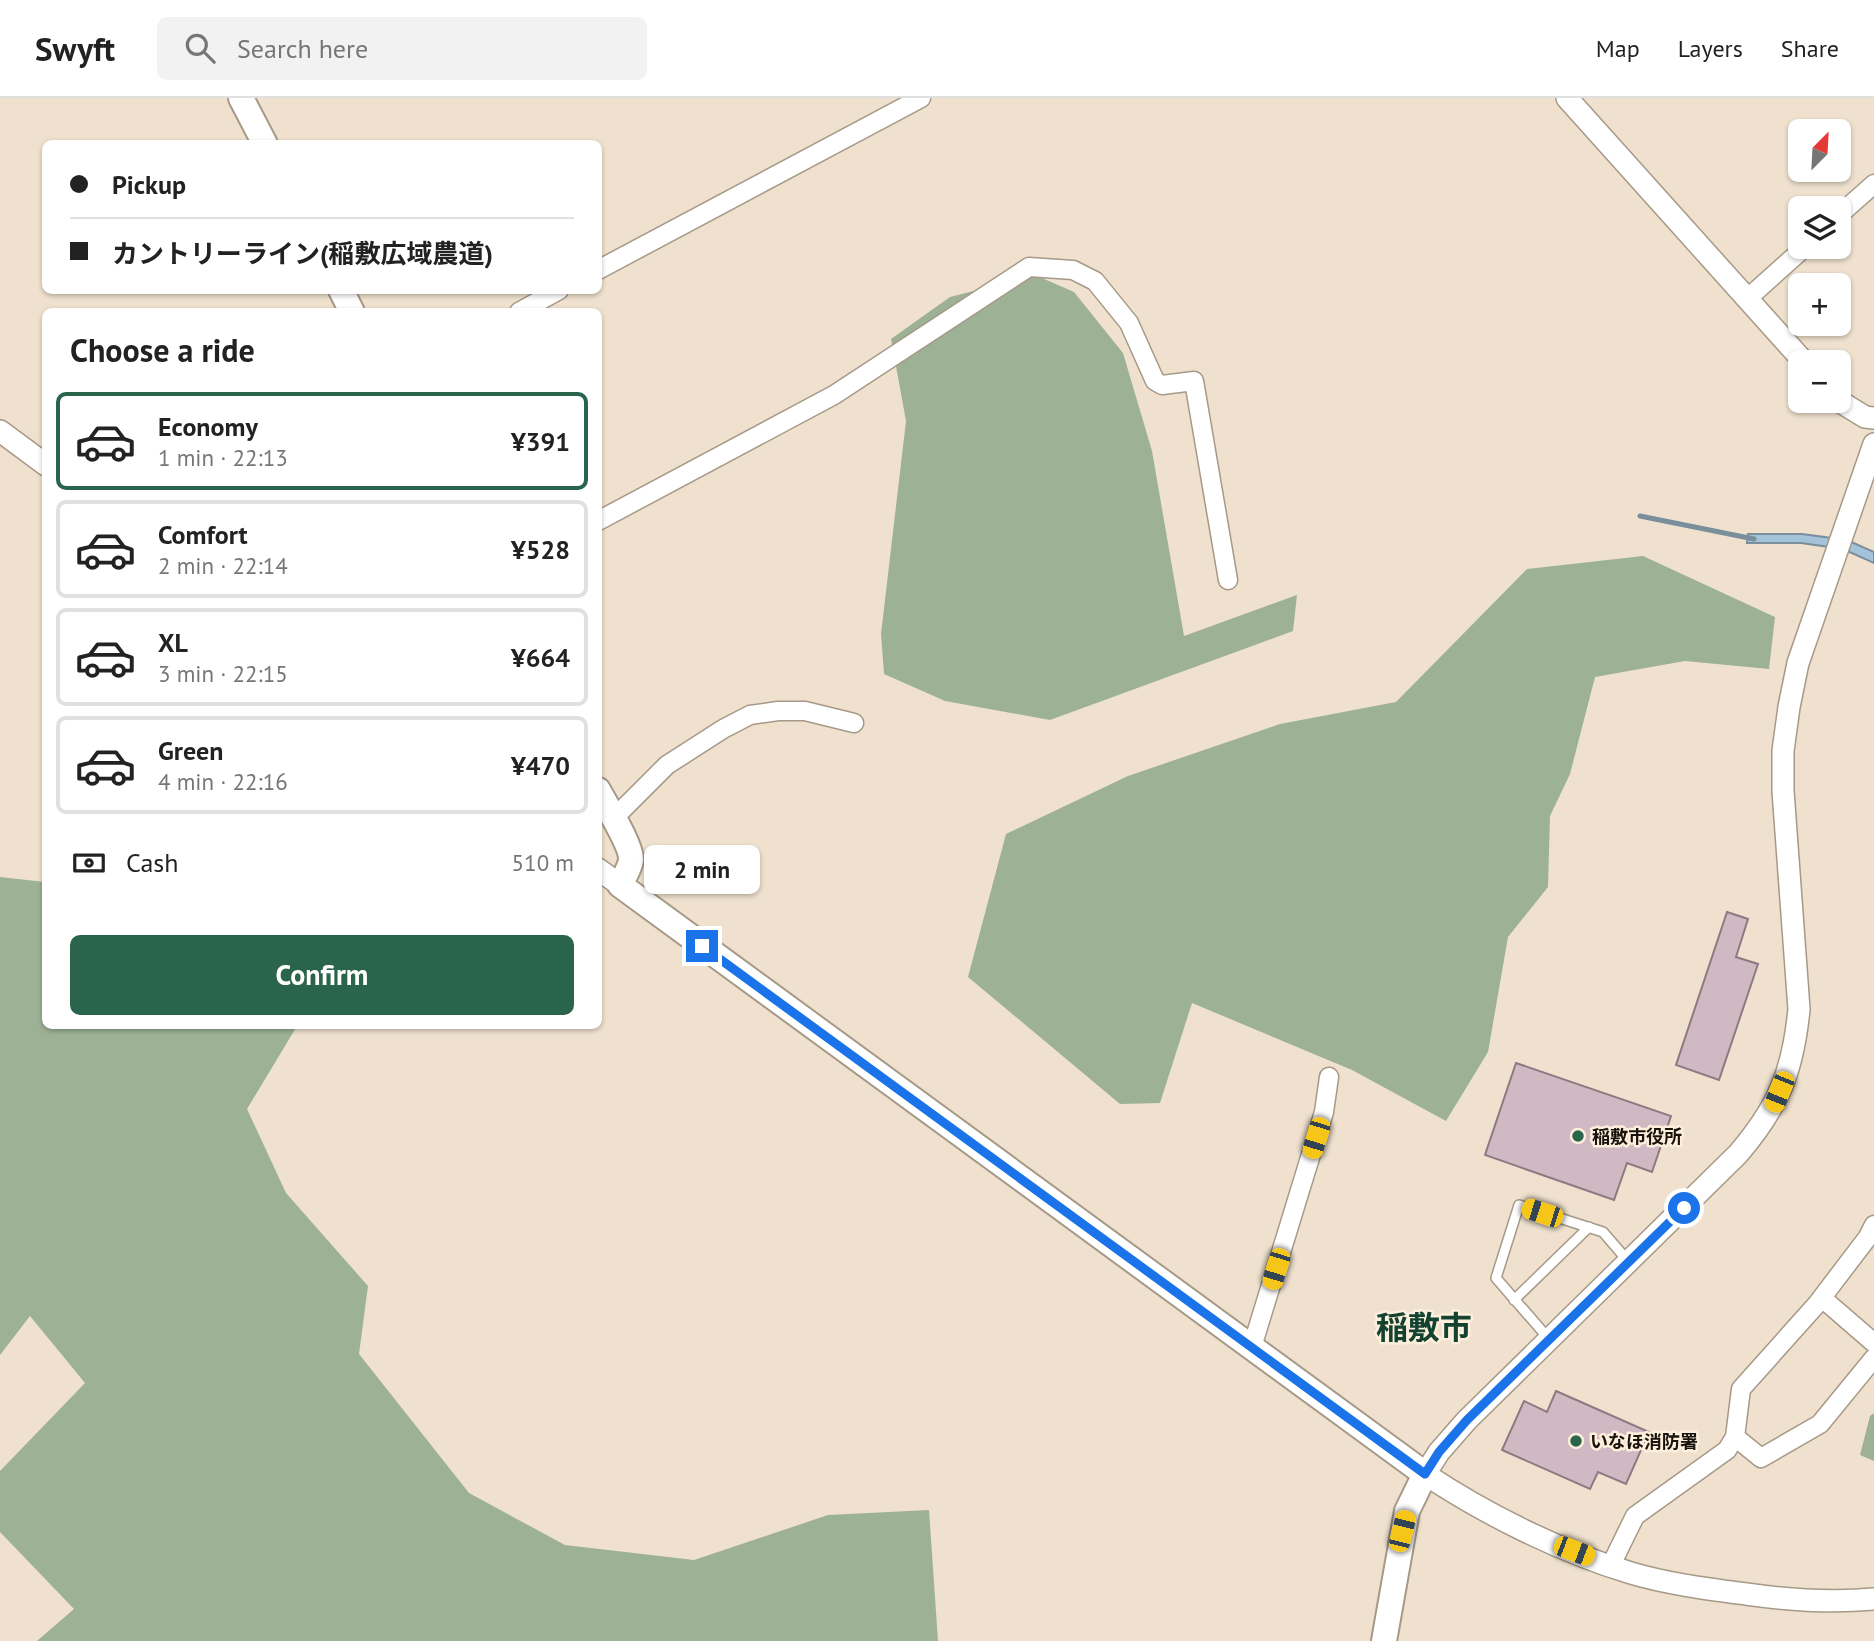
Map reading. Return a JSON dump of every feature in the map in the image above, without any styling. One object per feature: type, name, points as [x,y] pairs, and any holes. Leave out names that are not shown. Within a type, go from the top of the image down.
[{"type":"main road","points":[[241,98],[263,140]]},
{"type":"main road","points":[[602,798],[628,844],[631,855],[631,863],[620,885],[1425,1474],[1407,1511],[1384,1641]]},
{"type":"street","points":[[602,268],[921,98]]},
{"type":"street","points":[[1578,102],[1793,350]]},
{"type":"street","points":[[1851,204],[1874,184]]},
{"type":"street","points":[[1747,299],[1792,259]]},
{"type":"street","points":[[602,519],[834,395],[1029,267],[1073,270],[1095,281],[1129,323],[1155,381],[1162,385],[1194,381],[1228,580]]},
{"type":"street","points":[[526,308],[552,294]]},
{"type":"street","points":[[1851,408],[1865,417],[1874,418]]},
{"type":"street","points":[[0,431],[42,462]]},
{"type":"street","points":[[1874,444],[1802,650],[1789,707],[1783,751],[1783,791],[1799,1009],[1796,1043],[1771,1112],[1738,1154],[1467,1420],[1439,1452],[1425,1474],[1507,1522],[1631,1573],[1701,1588],[1783,1599],[1874,1599]]},
{"type":"street","points":[[613,819],[667,765],[750,715],[804,711],[854,723]]},
{"type":"street","points":[[602,872],[620,885]]},
{"type":"street","points":[[1252,1348],[1324,1112],[1329,1077]]},
{"type":"street","points":[[1611,1565],[1635,1516],[1727,1450],[1735,1437],[1741,1389],[1822,1298],[1872,1235]]},
{"type":"street","points":[[1822,1298],[1874,1343]]},
{"type":"street","points":[[1735,1437],[1761,1458],[1819,1424],[1874,1358]]},
{"type":"lane","points":[[1550,1340],[1496,1278],[1519,1205],[1603,1232],[1629,1262]]},
{"type":"lane","points":[[1514,1300],[1589,1227]]},
{"type":"green space","points":[[1035,275],[1074,292],[1123,353],[1152,451],[1184,636],[1297,595],[1293,631],[1050,720],[945,701],[884,674],[881,634],[906,421],[891,339],[950,297]]},
{"type":"green space","points":[[1643,556],[1775,617],[1769,669],[1685,661],[1595,677],[1570,774],[1550,816],[1548,887],[1508,937],[1488,1052],[1446,1121],[1352,1070],[1192,1003],[1160,1103],[1120,1104],[968,977],[1006,834],[1128,776],[1280,724],[1396,702],[1527,569]]},
{"type":"green space","points":[[0,877],[42,882],[42,1029],[295,1029],[247,1109],[286,1193],[368,1286],[359,1354],[469,1493],[565,1545],[694,1560],[828,1515],[929,1510],[938,1641],[37,1641],[74,1609],[0,1532],[0,1471],[85,1383],[30,1316],[0,1355]]},
{"type":"green space","points":[[1874,1413],[1874,1461],[1860,1455],[1870,1416]]},
{"type":"water","points":[[1748,534],[1802,534],[1847,540],[1874,552],[1874,563],[1843,549],[1801,543],[1747,543]]},
{"type":"building","points":[[1727,912],[1748,919],[1736,957],[1758,964],[1719,1080],[1676,1065]]},
{"type":"building","name":"稲敷市役所","points":[[1516,1063],[1671,1116],[1652,1172],[1627,1163],[1614,1200],[1485,1155]]},
{"type":"building","name":"いなほ消防署","points":[[1556,1391],[1649,1432],[1626,1484],[1598,1472],[1590,1489],[1502,1450],[1524,1401],[1547,1412]]},
{"type":"waterway","points":[[1640,516],[1754,539]]},
{"type":"place","name":"稲敷市役所","points":[[1578,1136]]},
{"type":"place","name":"いなほ消防署","points":[[1576,1441]]},
{"type":"district","name":"稲敷市","points":[[1424,1327]]},
{"type":"route","points":[[702,946],[1425,1474],[1439,1452],[1467,1420],[1684,1208]]}]
